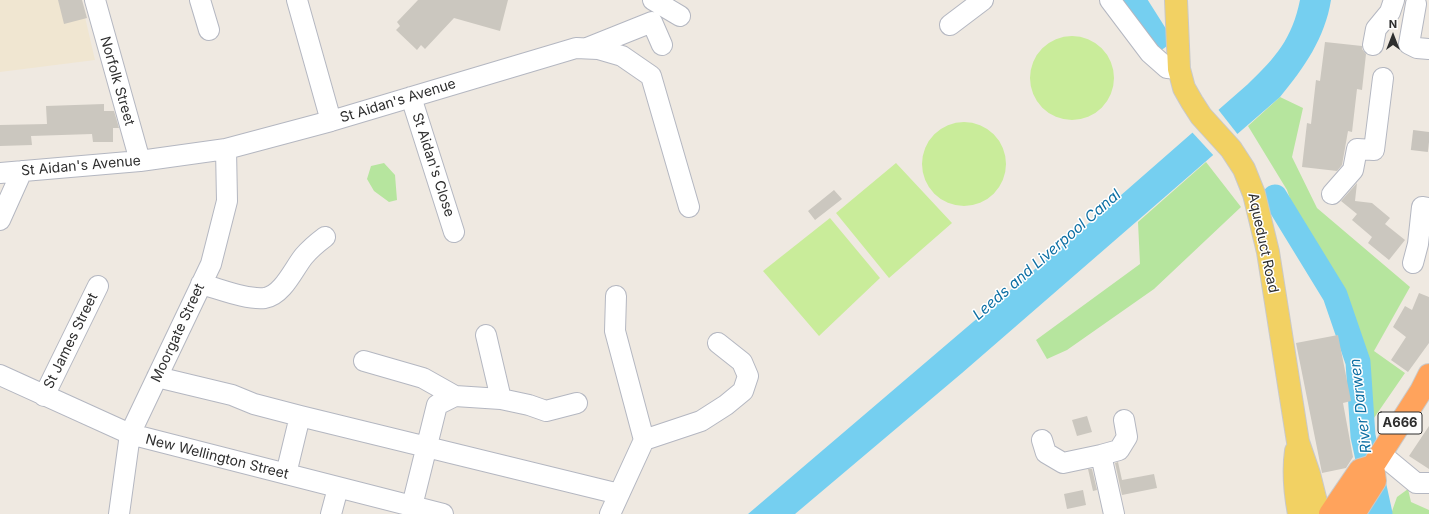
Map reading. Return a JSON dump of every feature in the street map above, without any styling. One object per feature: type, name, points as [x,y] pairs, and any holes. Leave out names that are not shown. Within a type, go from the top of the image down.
[{"type":"highway","name":"A666","points":[[1330,514],[1360,470],[1378,458],[1426,388]]},
{"type":"highway","points":[[1354,514],[1375,481],[1378,458]]},
{"type":"main road","name":"Aqueduct Road","points":[[1176,0],[1179,69],[1184,88],[1201,116],[1231,149],[1244,169],[1254,194],[1268,252],[1298,442],[1309,474],[1319,514]]},
{"type":"main road","name":"Aqueduct Road","points":[[1298,442],[1294,464],[1299,514]]},
{"type":"street","name":"Norfolk Street","points":[[94,0],[140,161]]},
{"type":"street","points":[[200,0],[209,30]]},
{"type":"street","points":[[297,0],[331,121]]},
{"type":"street","points":[[653,0],[680,16]]},
{"type":"street","points":[[950,25],[983,0]]},
{"type":"street","points":[[1110,0],[1150,53],[1167,68],[1179,69]]},
{"type":"street","points":[[1374,45],[1376,29],[1390,12],[1394,0]]},
{"type":"street","points":[[1416,4],[1409,44],[1417,48],[1429,49]]},
{"type":"street","points":[[587,48],[652,22],[662,45]]},
{"type":"street","name":"St Aidan's Avenue","points":[[0,173],[140,161],[226,149],[331,121],[576,48],[587,48],[598,49],[622,56],[651,76],[689,207]]},
{"type":"street","points":[[1332,194],[1353,170],[1357,149],[1374,150],[1383,78]]},
{"type":"street","name":"St Aidan's Close","points":[[411,97],[454,232]]},
{"type":"street","name":"Moorgate Street","points":[[119,514],[130,434],[211,264],[227,201],[226,149]]},
{"type":"street","points":[[0,220],[22,172]]},
{"type":"street","points":[[1413,263],[1418,244],[1422,207],[1429,208]]},
{"type":"street","points":[[201,284],[242,296],[266,298],[275,293],[285,284],[304,256],[325,237]]},
{"type":"street","name":"St James Street","points":[[44,396],[98,286]]},
{"type":"street","points":[[610,514],[644,440],[614,331],[616,296]]},
{"type":"street","points":[[486,335],[501,399]]},
{"type":"street","points":[[644,440],[701,421],[726,405],[743,391],[748,376],[742,362],[718,343]]},
{"type":"street","points":[[364,361],[423,378],[454,396],[501,399],[529,405],[546,411],[577,403]]},
{"type":"street","name":"New Wellington Street","points":[[0,375],[130,434],[439,514]]},
{"type":"street","points":[[157,377],[232,395],[254,404],[300,416],[619,494]]},
{"type":"street","points":[[412,506],[437,405],[454,396]]},
{"type":"street","points":[[286,474],[300,416]]},
{"type":"street","points":[[1042,440],[1046,454],[1063,463],[1101,455],[1119,450],[1127,437],[1124,420]]},
{"type":"street","points":[[1101,455],[1114,514]]},
{"type":"street","points":[[1378,458],[1416,483],[1429,483]]},
{"type":"street","points":[[331,514],[338,488]]},
{"type":"shaded area","points":[[0,0],[81,0],[95,60],[0,72]]},
{"type":"green space","points":[[1072,36],[1088,39],[1102,48],[1111,62],[1114,78],[1111,94],[1102,108],[1088,117],[1072,120],[1056,117],[1042,108],[1033,94],[1030,78],[1033,62],[1042,48],[1056,39]]},
{"type":"green space","points":[[1280,97],[1303,108],[1292,157],[1317,208],[1410,287],[1374,351],[1405,373],[1374,418],[1364,360],[1344,289],[1298,222],[1287,190],[1248,126]]},
{"type":"green space","points":[[964,122],[980,125],[994,134],[1003,148],[1006,164],[1003,180],[994,194],[980,203],[964,206],[948,203],[934,194],[925,180],[922,164],[925,148],[934,134],[948,125]]},
{"type":"green space","points":[[1206,162],[1241,207],[1154,289],[1067,350],[1047,359],[1036,340],[1140,264],[1138,222]]},
{"type":"green space","points":[[384,163],[395,175],[397,200],[389,202],[374,191],[367,179],[371,166]]},
{"type":"green space","points":[[896,163],[952,223],[889,278],[836,213]]},
{"type":"green space","points":[[830,218],[880,278],[819,336],[763,271]]},
{"type":"green space","points":[[1408,489],[1411,502],[1429,510],[1429,514],[1391,514],[1397,497]]},
{"type":"water","points":[[1300,0],[1331,0],[1319,40],[1305,64],[1280,97],[962,373],[795,514],[748,514],[1096,217],[1248,84],[1267,65],[1282,46],[1297,14]]},
{"type":"pier","points":[[1217,108],[1239,136],[1215,157],[1191,131]]},
{"type":"building","points":[[58,0],[82,0],[87,18],[64,24]]},
{"type":"building","points":[[418,0],[508,0],[500,31],[454,18],[425,49],[421,45],[417,50],[396,30],[400,26],[397,22]]},
{"type":"building","points":[[1325,42],[1362,46],[1362,49],[1366,54],[1362,90],[1357,89],[1352,132],[1348,131],[1342,165],[1337,171],[1302,167],[1307,123],[1311,124],[1316,80],[1320,81]]},
{"type":"building","points":[[104,104],[104,111],[114,111],[119,128],[113,128],[113,142],[93,142],[92,134],[31,136],[32,145],[0,146],[0,125],[47,124],[46,106]]},
{"type":"building","points":[[1357,183],[1355,201],[1372,203],[1390,218],[1385,224],[1405,240],[1389,260],[1368,243],[1372,237],[1352,220],[1357,214],[1341,201]]},
{"type":"building","points":[[834,190],[842,199],[815,220],[808,211]]},
{"type":"building","points":[[1419,293],[1429,297],[1429,343],[1408,372],[1391,360],[1406,337],[1393,327],[1405,306],[1412,310]]},
{"type":"building","points":[[1338,335],[1351,401],[1343,403],[1353,457],[1346,468],[1322,473],[1296,343]]},
{"type":"building","points":[[1087,416],[1092,432],[1077,436],[1072,420]]},
{"type":"building","points":[[1429,426],[1429,469],[1409,456]]},
{"type":"building","points":[[1118,462],[1122,480],[1154,474],[1157,488],[1122,495],[1115,463]]},
{"type":"building","points":[[1088,469],[1092,469],[1097,490],[1093,491]]},
{"type":"building","points":[[1083,490],[1086,505],[1067,509],[1064,494]]},
{"type":"waterway","name":"River Darwen","points":[[1133,0],[1157,38]]},
{"type":"waterway","name":"River Darwen","points":[[1275,197],[1335,295],[1358,362],[1363,436],[1380,514]]},
{"type":"tunnel","points":[[1412,140],[1429,142]]},
{"type":"water label","name":"Leeds and Liverpool Canal","points":[[1047,255]]}]
